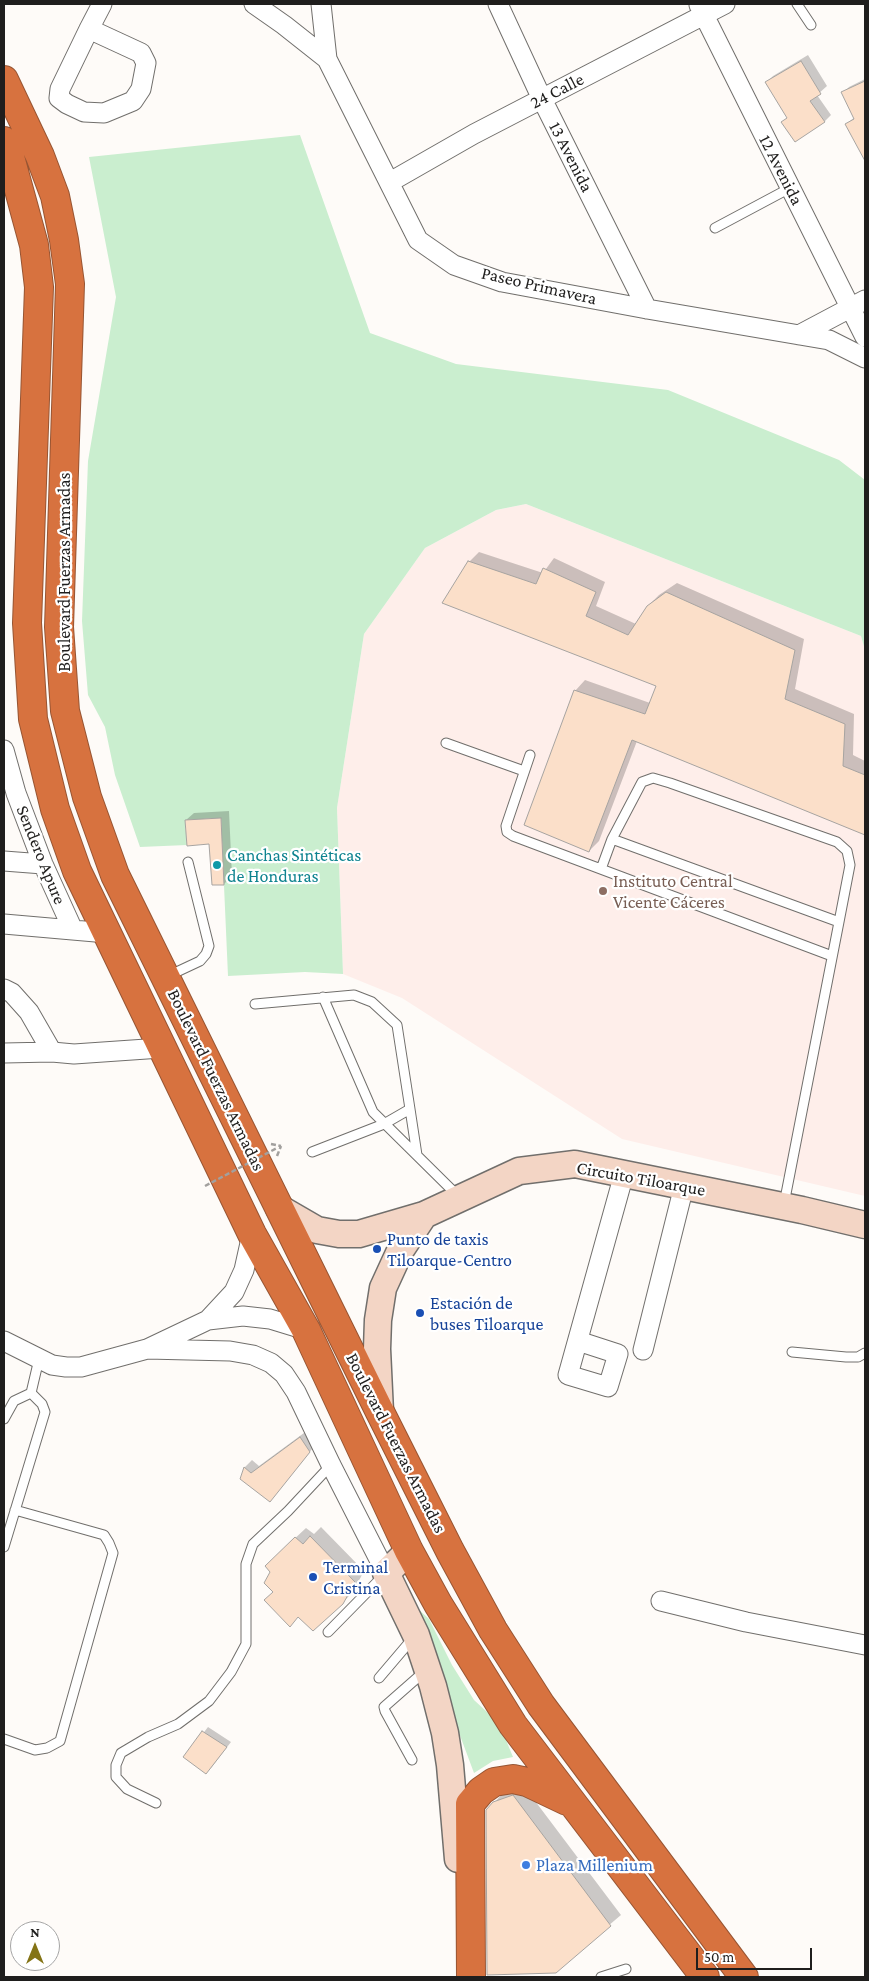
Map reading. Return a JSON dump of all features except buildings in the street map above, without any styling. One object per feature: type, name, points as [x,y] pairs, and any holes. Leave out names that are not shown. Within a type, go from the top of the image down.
[{"type":"highway","name":"Boulevard Fuerzas Armadas","points":[[4,80],[40,156],[55,196],[64,240],[70,284],[59,627],[65,711],[86,798],[115,875],[380,1412],[493,1630],[542,1705],[744,1977]]},
{"type":"highway","name":"Boulevard Fuerzas Armadas","points":[[4,141],[13,165],[34,245],[39,287],[27,623],[33,719],[55,809],[77,871],[252,1234],[306,1330],[409,1550],[438,1604],[513,1726],[705,1977]]},
{"type":"highway","points":[[471,1977],[470,1804],[481,1791],[494,1782],[513,1780],[527,1782],[572,1804]]},
{"type":"street","points":[[89,29],[141,53],[146,63],[141,89],[133,101],[104,113],[84,112],[59,98],[60,89],[89,29],[102,4]]},
{"type":"street","name":"Paseo Primavera","points":[[254,4],[326,58],[418,240],[454,265],[502,282],[829,340],[865,358]]},
{"type":"street","points":[[321,4],[326,58]]},
{"type":"street","name":"13 Avenida","points":[[498,4],[542,99],[646,309]]},
{"type":"street","name":"24 Calle","points":[[390,182],[701,9],[725,4]]},
{"type":"street","name":"12 Avenida","points":[[701,9],[790,188],[858,303],[865,337]]},
{"type":"street","points":[[799,335],[858,303]]},
{"type":"street","name":"Sendero Apure","points":[[4,750],[16,793],[43,864],[73,930]]},
{"type":"street","points":[[4,861],[43,864]]},
{"type":"street","points":[[4,924],[107,933]]},
{"type":"street","points":[[4,989],[12,993],[29,1012],[52,1052]]},
{"type":"street","points":[[4,1053],[52,1052],[74,1054],[162,1048]]},
{"type":"street","name":"Circuito Tiloarque","points":[[279,1208],[317,1230],[339,1234],[359,1234],[424,1215],[519,1171],[575,1164],[783,1206],[865,1225]]},
{"type":"street","points":[[578,1341],[624,1174]]},
{"type":"street","points":[[642,1350],[684,1186]]},
{"type":"street","points":[[380,1412],[377,1349],[378,1320],[383,1288],[400,1251],[424,1215]]},
{"type":"street","points":[[208,1320],[234,1292],[244,1270],[252,1234]]},
{"type":"street","points":[[4,1340],[39,1359],[66,1367],[81,1367],[147,1349],[208,1320],[243,1316],[270,1319],[306,1330]]},
{"type":"street","points":[[147,1349],[230,1351],[252,1355],[271,1363],[284,1374],[296,1392],[416,1635],[427,1669],[445,1733],[450,1765],[457,1827],[463,1977]]},
{"type":"street","points":[[386,1573],[409,1550]]},
{"type":"street","points":[[661,1601],[746,1622],[865,1645]]},
{"type":"lane","points":[[797,4],[811,25]]},
{"type":"lane","points":[[714,228],[790,188]]},
{"type":"lane","points":[[446,743],[524,771]]},
{"type":"lane","points":[[530,755],[506,826],[507,832],[513,836],[832,956]]},
{"type":"lane","points":[[601,869],[612,839],[642,782],[653,778],[670,782],[837,842],[847,851],[850,864],[783,1206]]},
{"type":"lane","points":[[612,839],[839,922]]},
{"type":"lane","points":[[165,977],[200,961],[206,954],[209,946],[188,862]]},
{"type":"lane","points":[[254,1004],[354,994],[372,1002],[398,1025],[416,1155]]},
{"type":"lane","points":[[323,997],[373,1112],[460,1198]]},
{"type":"lane","points":[[312,1152],[384,1124],[410,1109]]},
{"type":"lane","points":[[792,1352],[846,1356],[858,1356],[865,1353]]},
{"type":"lane","points":[[31,1393],[39,1359]]},
{"type":"lane","points":[[4,1419],[14,1401],[31,1393]]},
{"type":"lane","points":[[4,1547],[45,1412],[42,1404],[31,1393]]},
{"type":"lane","points":[[156,1803],[127,1790],[116,1777],[116,1765],[121,1753],[148,1736],[178,1724],[209,1701],[231,1672],[246,1644],[246,1564],[252,1544],[288,1512],[331,1466]]},
{"type":"lane","points":[[4,1739],[35,1750],[47,1748],[60,1741],[113,1553],[104,1535],[15,1510]]},
{"type":"lane","points":[[328,1632],[386,1573]]},
{"type":"lane","points":[[379,1678],[416,1635]]},
{"type":"lane","points":[[412,1760],[384,1707],[427,1669]]},
{"type":"lane","points":[[601,1977],[626,1969]]},
{"type":"path","points":[[201,1188],[281,1146]]},
{"type":"shaded area","name":"Instituto Central Vicente Cáceres","points":[[526,504],[861,636],[865,650],[865,1196],[622,1139],[402,998],[343,974],[337,808],[364,634],[425,548],[496,510]]},
{"type":"green space","points":[[300,135],[370,333],[456,364],[668,390],[839,460],[865,480],[865,650],[861,636],[526,504],[496,510],[425,548],[364,634],[337,808],[343,974],[305,972],[228,976],[221,818],[185,820],[187,845],[140,847],[115,775],[105,727],[88,695],[82,621],[88,461],[116,297],[89,157]]},
{"type":"green space","points":[[416,1607],[429,1619],[452,1665],[474,1700],[499,1723],[513,1757],[493,1761],[474,1773],[430,1655]]},
{"type":"place","name":"Canchas Sintéticas de Honduras","points":[[217,865]]},
{"type":"place","name":"Instituto Central Vicente Cáceres","points":[[603,891]]},
{"type":"place","name":"Punto de taxis Tiloarque-Centro","points":[[377,1249]]},
{"type":"place","name":"Estación de buses Tiloarque","points":[[420,1313]]},
{"type":"place","name":"Terminal Cristina","points":[[313,1577]]},
{"type":"place","name":"Plaza Millenium","points":[[526,1865]]}]
